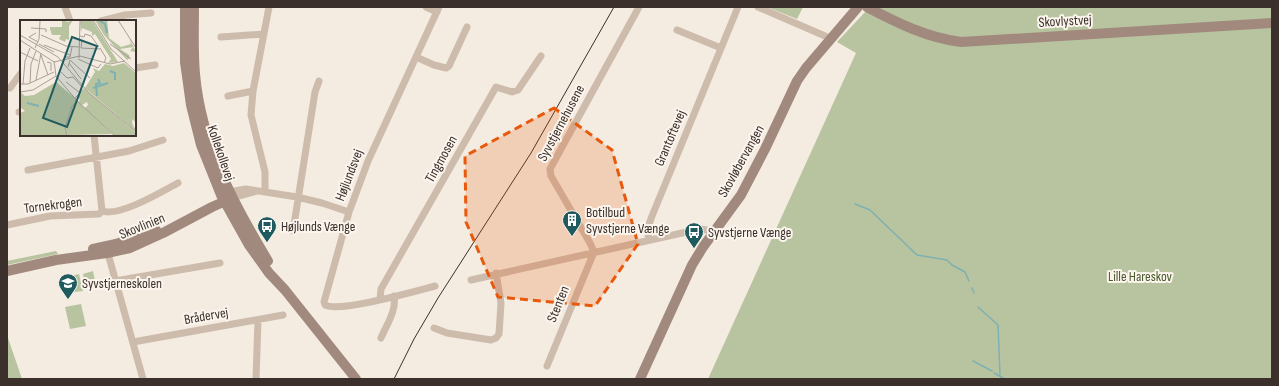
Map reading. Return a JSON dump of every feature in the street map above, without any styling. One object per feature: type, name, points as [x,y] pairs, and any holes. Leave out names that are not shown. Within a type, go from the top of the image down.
[{"type":"street","points":[[65,7],[70,20]]},
{"type":"street","name":"Kollekollevej","points":[[185,7],[185,62],[191,105],[201,145],[227,197],[285,290],[356,379]]},
{"type":"street","name":"Kollekollevej","points":[[194,7],[195,75],[200,109],[209,143],[227,197]]},
{"type":"street","points":[[265,192],[265,172],[251,115],[253,91],[269,7]]},
{"type":"street","points":[[426,7],[438,10]]},
{"type":"street","name":"Syvstjernehusene","points":[[594,252],[551,176],[550,169],[639,7]]},
{"type":"street","name":"Grantoftevej","points":[[649,239],[647,230],[652,216],[738,7]]},
{"type":"street","points":[[758,7],[832,39]]},
{"type":"street","name":"Skovløbervangen","points":[[640,379],[692,265],[712,234],[741,195],[765,149],[797,81],[806,68],[858,7]]},
{"type":"street","name":"Skovlystvej","points":[[867,7],[926,34],[946,40],[961,42],[1272,23]]},
{"type":"street","name":"Højlundsvej","points":[[380,299],[341,306],[325,305],[325,299],[349,212],[368,161],[438,10]]},
{"type":"street","points":[[105,20],[125,15],[150,13]]},
{"type":"street","points":[[416,57],[434,65],[446,68],[449,66],[467,27]]},
{"type":"street","points":[[677,30],[721,48]]},
{"type":"street","points":[[221,37],[264,34]]},
{"type":"street","name":"Tingmosen","points":[[380,299],[381,290],[496,87],[512,92],[518,90],[541,56]]},
{"type":"street","points":[[136,68],[156,65]]},
{"type":"street","points":[[10,88],[20,74]]},
{"type":"street","points":[[293,230],[297,197],[315,92],[319,81]]},
{"type":"street","points":[[228,96],[253,91]]},
{"type":"street","name":"Tornekrogen","points":[[94,136],[102,211]]},
{"type":"street","points":[[28,170],[129,151],[162,140]]},
{"type":"street","name":"Tornekrogen","points":[[7,225],[50,216],[99,214],[102,211],[120,211],[178,183]]},
{"type":"street","points":[[227,197],[257,191],[297,197],[349,212]]},
{"type":"street","name":"Skovlinien","points":[[7,270],[140,244],[163,233],[227,197]]},
{"type":"street","points":[[471,280],[496,273],[700,229],[707,230],[712,234]]},
{"type":"street","points":[[107,250],[143,379]]},
{"type":"street","name":"Stenten","points":[[547,366],[594,252]]},
{"type":"street","points":[[115,282],[220,263]]},
{"type":"street","points":[[437,320],[433,330],[491,340],[496,338],[499,334],[501,303],[496,273]]},
{"type":"street","points":[[380,299],[435,286]]},
{"type":"street","points":[[381,338],[394,307],[394,296]]},
{"type":"street","name":"Brådervej","points":[[133,342],[283,315]]},
{"type":"street","points":[[256,379],[258,320]]},
{"type":"highlighted area","points":[[554,108],[612,150],[638,244],[595,306],[498,297],[466,222],[465,156]]},
{"type":"green space","points":[[767,7],[803,7],[797,19]]},
{"type":"green space","name":"Lille Hareskov","points":[[868,7],[1272,7],[1272,379],[708,379],[856,53],[837,42]]},
{"type":"green space","points":[[56,251],[58,254],[7,265],[7,261]]},
{"type":"green space","points":[[93,271],[96,286],[86,289],[83,274]]},
{"type":"green space","points":[[79,274],[83,291],[74,292],[71,276]]},
{"type":"green space","points":[[81,304],[86,326],[70,329],[65,307]]},
{"type":"green space","points":[[7,335],[22,379],[7,379]]},
{"type":"waterway","points":[[855,204],[870,210],[917,255],[947,260],[952,265],[965,272],[969,281]]},
{"type":"waterway","points":[[972,288],[974,293]]},
{"type":"waterway","points":[[978,307],[998,325],[1000,375]]},
{"type":"waterway","points":[[973,361],[992,371]]},
{"type":"waterway","points":[[994,373],[1005,379]]},
{"type":"tram line","points":[[394,379],[414,339],[438,298],[531,153],[614,7]]},
{"type":"place","name":"Botilbud Syvstjerne Vænge","points":[[572,237]]},
{"type":"place","name":"Højlunds Vænge","points":[[267,243]]},
{"type":"place","name":"Syvstjerne Vænge","points":[[694,249]]},
{"type":"place","name":"Syvstjerneskolen","points":[[68,300]]}]
